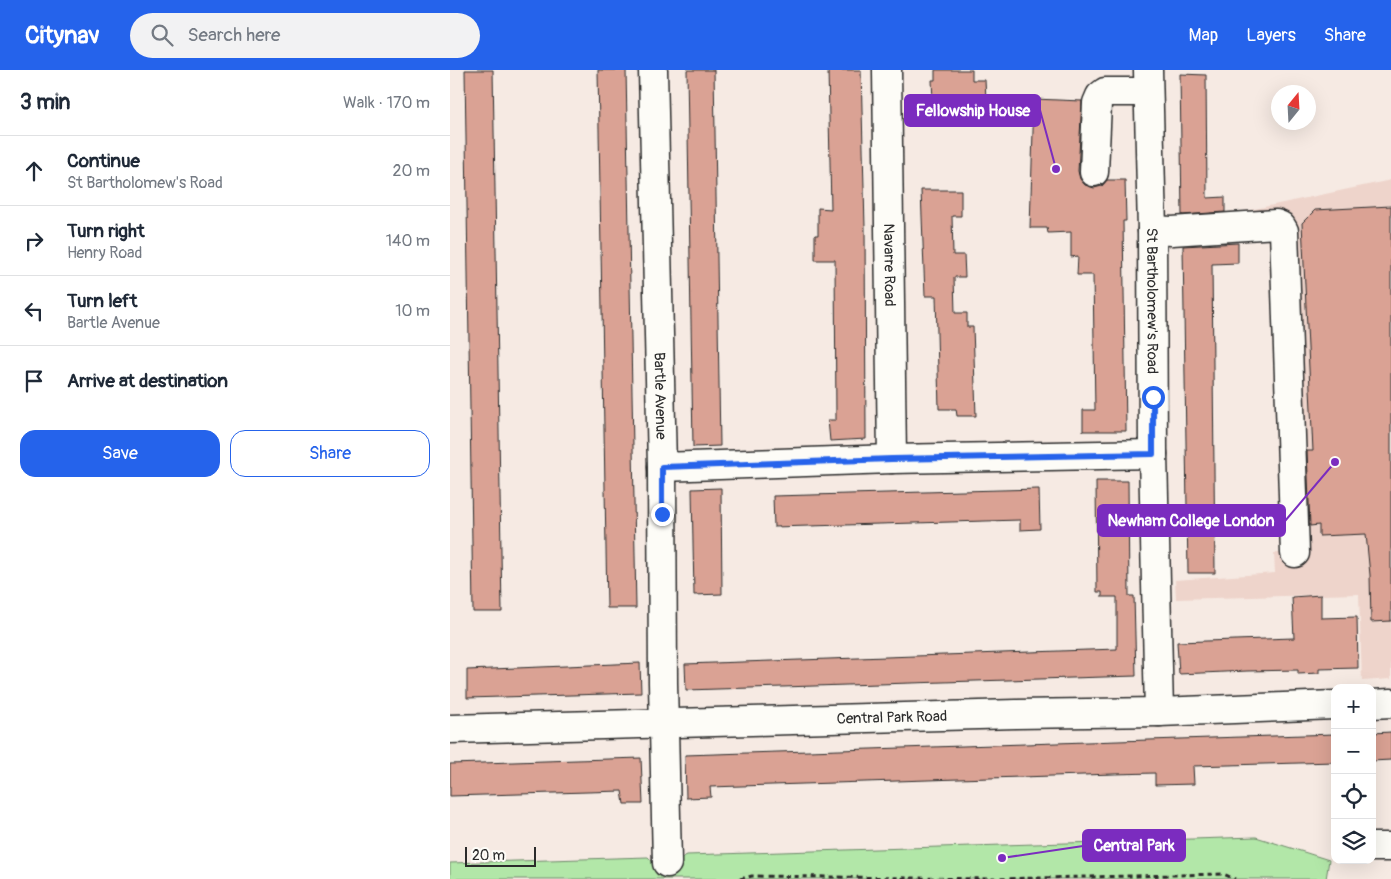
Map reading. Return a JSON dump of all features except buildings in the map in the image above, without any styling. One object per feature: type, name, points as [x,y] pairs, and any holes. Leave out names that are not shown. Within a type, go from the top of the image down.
[{"type":"street","name":"Bartle Avenue","points":[[653,70],[662,467],[667,864]]},
{"type":"street","name":"Navarre Road","points":[[886,70],[892,459]]},
{"type":"street","points":[[1094,172],[1097,103],[1100,96],[1105,92],[1148,81]]},
{"type":"street","name":"St Bartholomew's Road","points":[[1148,81],[1152,230],[1153,454],[1159,712]]},
{"type":"street","points":[[1152,230],[1172,231],[1276,224],[1281,226],[1284,231],[1294,553]]},
{"type":"street","points":[[662,467],[892,459],[1153,454]]},
{"type":"street","points":[[1376,704],[1391,703]]},
{"type":"street","name":"Central Park Road","points":[[450,729],[664,722],[1159,712],[1331,705]]},
{"type":"street","points":[[1376,847],[1391,847]]},
{"type":"path","points":[[740,879],[752,876],[994,879],[1223,874],[1235,879]]},
{"type":"shaded area","points":[[1391,180],[1391,679],[1362,681],[1359,594],[1176,599],[1175,580],[1275,573],[1274,553],[1284,553],[1274,371],[1280,370],[1278,240],[1173,239],[1213,218]]},
{"type":"green space","points":[[1256,837],[1329,860],[1326,879],[450,879],[450,863],[648,857],[654,863],[680,862],[687,855]]},
{"type":"place","name":"Fellowship House","points":[[1056,169]]},
{"type":"place","name":"Newham College London","points":[[1335,462]]},
{"type":"place","name":"Central Park","points":[[1002,858]]},
{"type":"route","points":[[662,514],[662,467],[892,459],[1153,454],[1153,397]]}]
